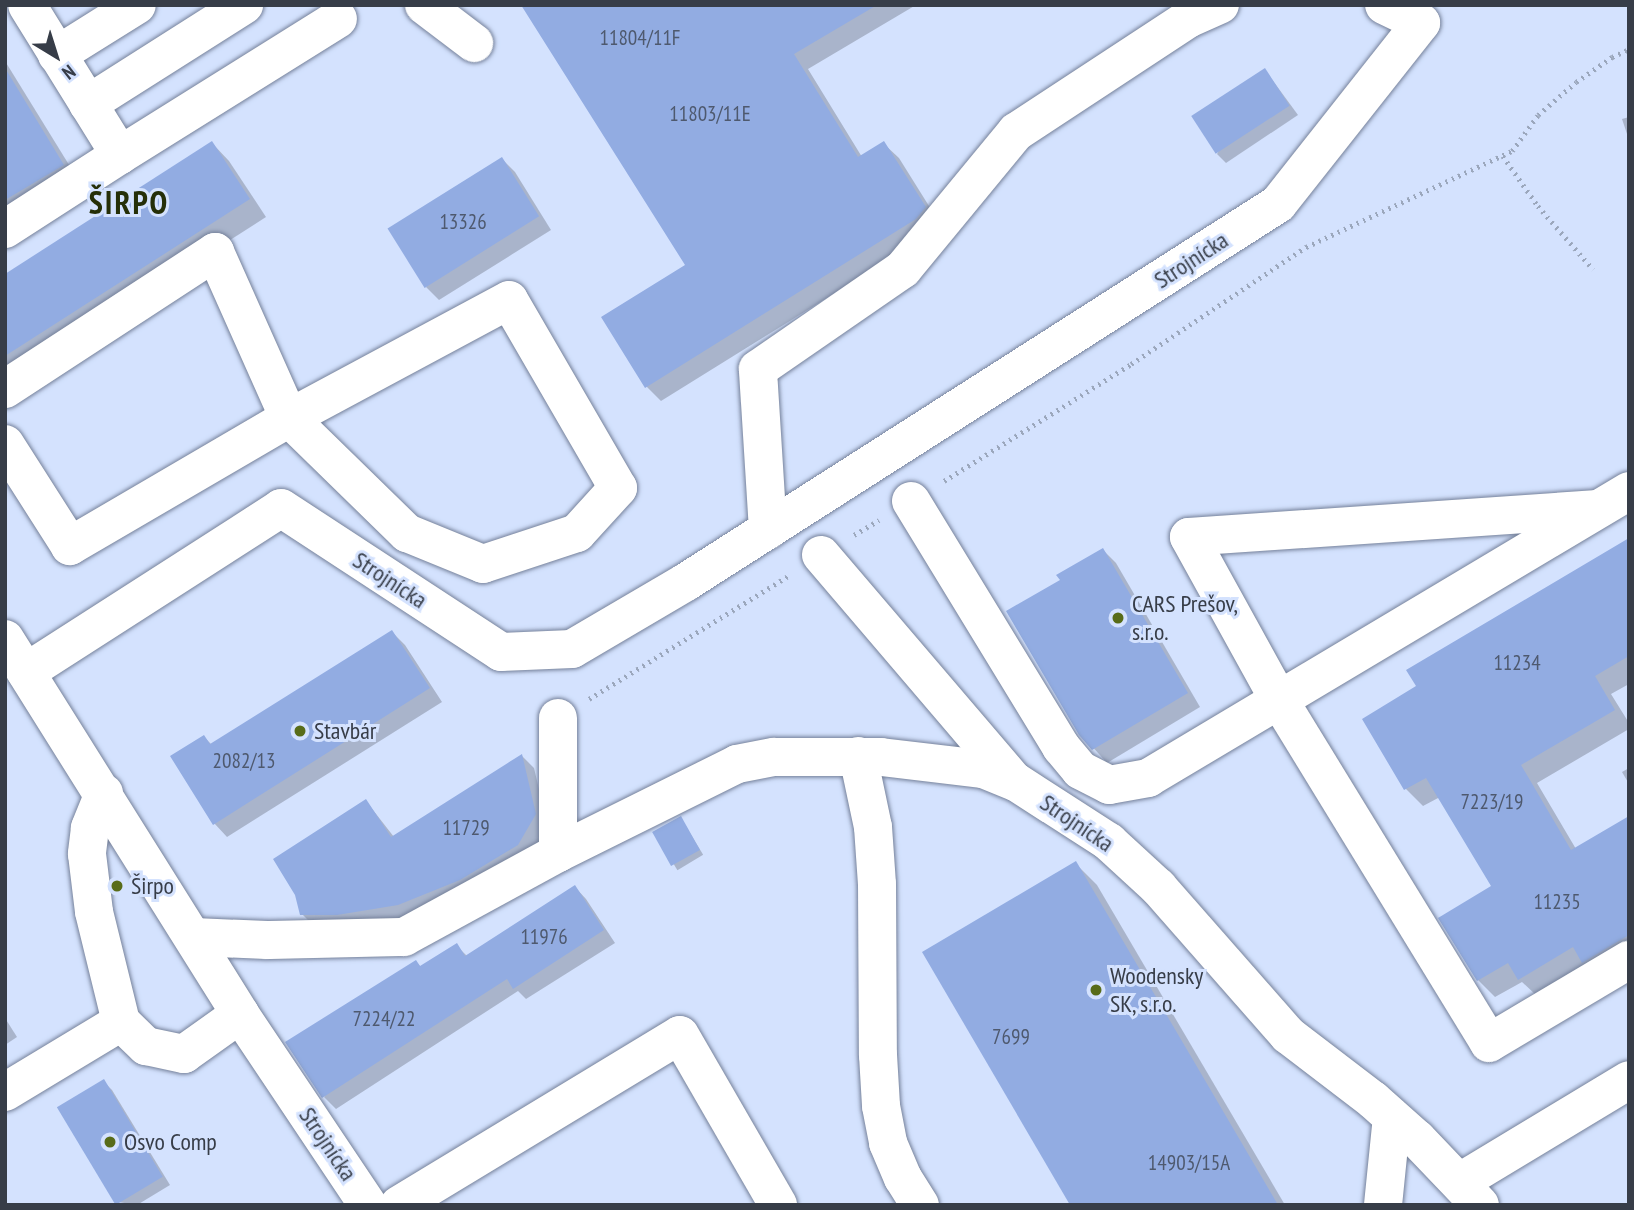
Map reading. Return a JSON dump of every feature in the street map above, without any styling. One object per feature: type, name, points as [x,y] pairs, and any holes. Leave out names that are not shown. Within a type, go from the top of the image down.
[{"type":"street","points":[[27,5],[120,155]]},
{"type":"street","points":[[57,55],[137,5]]},
{"type":"street","points":[[88,104],[244,5]]},
{"type":"street","points":[[424,5],[474,43]]},
{"type":"street","points":[[768,530],[758,369],[903,269],[1016,132],[1188,19],[1220,5]]},
{"type":"street","name":"Strojnícka","points":[[26,671],[281,508],[501,652],[572,649],[768,530],[1278,204],[1421,23],[1384,5]]},
{"type":"street","points":[[5,229],[338,19]]},
{"type":"street","points":[[5,390],[215,252],[289,418],[407,533],[484,564],[577,533],[618,488],[509,300],[289,418],[70,546],[5,444]]},
{"type":"street","points":[[1614,500],[1189,537],[1279,700],[1489,1043],[1629,960]]},
{"type":"street","name":"Strojnícka","points":[[911,501],[1060,747],[1080,770],[1109,785],[1147,778],[1614,500]]},
{"type":"street","points":[[821,555],[1016,782]]},
{"type":"street","name":"Strojnícka","points":[[5,639],[104,793],[240,1014],[368,1205]]},
{"type":"street","points":[[558,718],[558,853]]},
{"type":"street","name":"Strojnícka","points":[[194,937],[267,940],[404,937],[558,853],[737,764],[807,754],[858,756],[983,769],[1016,782],[1109,842],[1158,887],[1288,1035],[1392,1117],[1470,1193]]},
{"type":"street","points":[[858,756],[873,827],[876,872],[881,1106],[888,1143],[903,1178],[920,1205]]},
{"type":"street","points":[[104,793],[90,828],[88,854],[94,912],[121,1022],[146,1046],[184,1054],[240,1014]]},
{"type":"street","points":[[5,1092],[121,1022]]},
{"type":"street","points":[[399,1205],[680,1035],[778,1205]]},
{"type":"street","points":[[1470,1193],[1629,1080]]},
{"type":"street","points":[[1383,1205],[1392,1117]]},
{"type":"path","points":[[558,718],[1131,365],[1306,247],[1402,199],[1477,170],[1512,151],[1538,115],[1576,82],[1612,57],[1629,50]]},
{"type":"path","points":[[1503,156],[1538,206],[1594,269]]},
{"type":"building","points":[[521,5],[877,5],[794,54],[858,157],[884,141],[926,207],[916,219],[645,388],[601,317],[685,265]]},
{"type":"building","points":[[5,68],[64,165],[5,200]]},
{"type":"building","points":[[1265,68],[1290,106],[1216,154],[1191,116]]},
{"type":"building","points":[[212,141],[250,199],[5,356],[5,274]]},
{"type":"building","points":[[502,157],[539,216],[425,288],[388,229]]},
{"type":"building","points":[[1629,538],[1629,656],[1595,676],[1615,710],[1521,765],[1571,850],[1629,816],[1629,935],[1582,963],[1573,947],[1518,980],[1508,963],[1477,981],[1438,918],[1491,886],[1426,778],[1404,790],[1362,719],[1416,686],[1406,670]]},
{"type":"building","points":[[1103,548],[1188,693],[1092,750],[1079,735],[1006,611],[1060,580],[1056,575]]},
{"type":"building","points":[[392,630],[430,688],[213,825],[170,756],[204,735],[210,744]]},
{"type":"building","points":[[522,754],[536,814],[518,845],[460,880],[398,905],[337,915],[300,915],[295,895],[273,859],[366,799],[391,837]]},
{"type":"building","points":[[681,816],[700,850],[671,866],[652,832]]},
{"type":"building","points":[[1076,861],[1278,1205],[1070,1205],[922,952]]},
{"type":"building","points":[[575,885],[604,930],[513,989],[507,979],[322,1098],[285,1042],[416,960],[420,966],[457,943],[465,956]]},
{"type":"building","name":"Osvo Comp","points":[[104,1079],[163,1177],[116,1205],[57,1107]]},
{"type":"place","name":"CARS Prešov, s.r.o.","points":[[1118,618]]},
{"type":"place","name":"Stavbár","points":[[300,731]]},
{"type":"place","name":"Širpo","points":[[117,886]]},
{"type":"place","name":"Woodensky SK, s.r.o.","points":[[1096,990]]},
{"type":"place","name":"Osvo Comp","points":[[110,1142]]},
{"type":"district","name":"ŠIRPO","points":[[129,202]]}]
